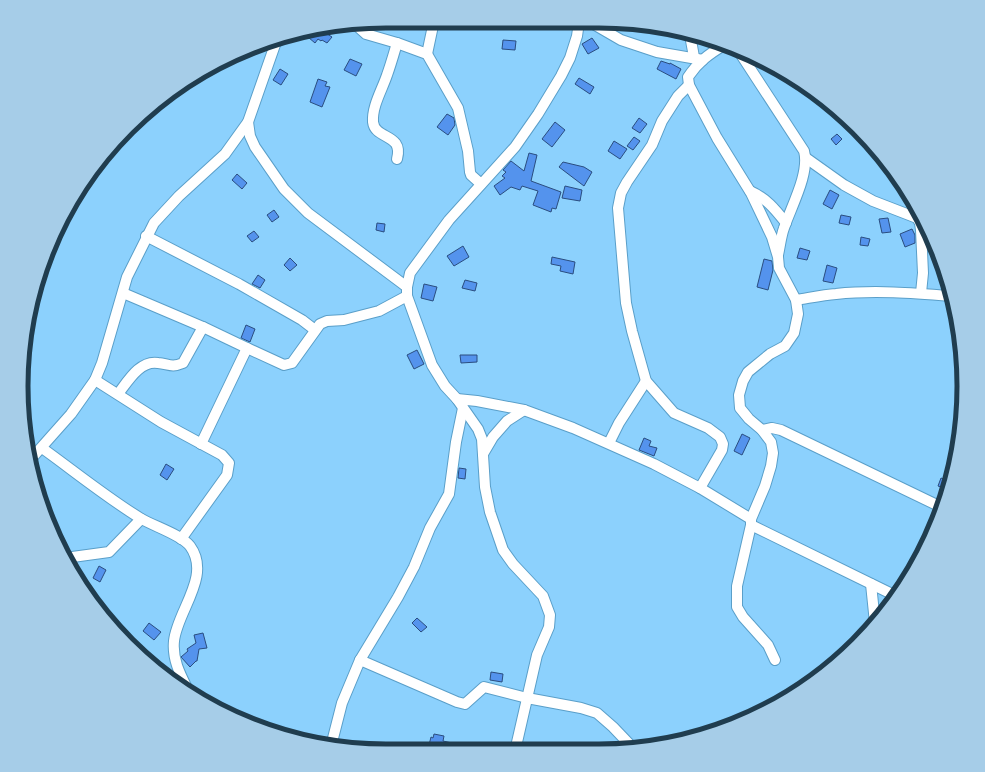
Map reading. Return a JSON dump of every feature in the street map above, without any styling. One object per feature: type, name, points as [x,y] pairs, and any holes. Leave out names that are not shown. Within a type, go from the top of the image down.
[{"type":"street","points":[[427,54],[433,28]]},
{"type":"street","points":[[517,744],[537,655],[549,627],[550,615],[542,596],[513,564],[503,550],[490,512],[484,488],[482,439],[478,429],[445,386],[432,364],[407,292],[410,273],[449,220],[515,147],[538,114],[558,82],[570,58],[578,28]]},
{"type":"street","points":[[600,28],[621,40],[657,52],[698,58],[717,48]]},
{"type":"street","points":[[361,29],[366,34],[427,54],[458,108],[468,151],[470,172],[471,175],[481,184]]},
{"type":"street","points":[[692,40],[698,58],[688,77],[689,85],[717,138],[750,191],[772,237],[778,257],[779,268],[796,300],[798,314],[794,333],[785,346],[770,354],[748,372],[743,381],[739,395],[740,408],[749,419],[762,430],[771,442],[773,453],[767,479],[751,522],[737,586],[737,607],[743,617],[768,645],[775,660]]},
{"type":"street","points":[[397,43],[373,116],[373,123],[376,129],[396,143],[398,147],[397,159]]},
{"type":"street","points":[[35,455],[71,414],[94,380],[102,363],[127,277],[146,236],[154,224],[179,196],[225,154],[248,122],[275,46]]},
{"type":"street","points":[[744,59],[804,151],[806,158],[803,174],[784,228],[778,257]]},
{"type":"street","points":[[689,85],[678,96],[662,121],[652,145],[621,193],[618,208],[626,304],[646,381],[674,413],[708,428],[720,437],[723,444],[722,450],[700,488]]},
{"type":"street","points":[[248,122],[250,136],[255,148],[284,189],[308,213],[407,292]]},
{"type":"street","points":[[806,158],[830,176],[873,201],[914,217]]},
{"type":"street","points":[[750,191],[769,202],[786,223]]},
{"type":"street","points":[[921,230],[923,273],[921,293]]},
{"type":"street","points":[[146,236],[239,284],[302,320],[315,330]]},
{"type":"street","points":[[123,293],[203,327],[284,365],[292,363],[302,352],[320,324],[327,321],[344,320],[379,311],[407,292]]},
{"type":"street","points":[[796,300],[835,294],[856,293],[921,293],[946,295]]},
{"type":"street","points":[[118,394],[136,371],[145,364],[157,362],[171,367],[182,363],[203,327]]},
{"type":"street","points":[[201,444],[247,348]]},
{"type":"street","points":[[94,380],[161,422],[222,455],[230,463],[227,475],[182,539]]},
{"type":"street","points":[[609,443],[619,423],[646,381]]},
{"type":"street","points":[[460,404],[477,401],[524,410],[609,443],[700,488],[751,522],[891,593]]},
{"type":"street","points":[[333,740],[342,703],[360,660],[398,597],[414,567],[430,528],[449,494],[460,404]]},
{"type":"street","points":[[483,454],[493,437],[507,420],[524,410]]},
{"type":"street","points":[[762,430],[772,428],[781,430],[937,504]]},
{"type":"street","points":[[42,448],[90,484],[141,519],[182,539],[190,546],[197,562],[196,577],[191,594],[177,624],[174,641],[176,666],[184,682]]},
{"type":"street","points":[[72,557],[108,552],[141,519]]},
{"type":"street","points":[[871,584],[874,615]]},
{"type":"street","points":[[360,660],[457,702],[465,704],[484,687],[527,698],[581,708],[597,713],[613,727],[621,743]]},
{"type":"building","points":[[326,33],[332,37],[327,43],[318,39],[315,43],[308,37]]},
{"type":"building","points":[[592,38],[599,48],[588,54],[582,44]]},
{"type":"building","points":[[503,40],[516,41],[515,50],[502,49]]},
{"type":"building","points":[[350,59],[362,64],[356,76],[344,70]]},
{"type":"building","points":[[661,61],[670,63],[681,69],[676,79],[657,69]]},
{"type":"building","points":[[280,69],[288,74],[281,85],[273,80]]},
{"type":"building","points":[[579,78],[594,87],[590,94],[575,84]]},
{"type":"building","points":[[318,79],[327,82],[325,86],[330,87],[322,107],[310,102]]},
{"type":"building","points":[[447,114],[454,118],[455,125],[448,135],[437,127]]},
{"type":"building","points":[[639,118],[647,124],[640,133],[632,128]]},
{"type":"building","points":[[555,122],[565,130],[552,147],[542,139]]},
{"type":"building","points":[[837,134],[842,139],[836,145],[831,139]]},
{"type":"building","points":[[634,137],[640,141],[633,150],[627,146]]},
{"type":"building","points":[[614,141],[627,149],[620,159],[608,151]]},
{"type":"building","points":[[529,153],[537,155],[531,181],[561,192],[556,209],[552,208],[551,212],[533,205],[538,191],[522,186],[520,190],[511,187],[500,195],[494,186],[505,178],[502,176],[506,172],[503,170],[511,161],[524,171]]},
{"type":"building","points":[[563,162],[584,167],[592,172],[584,186],[559,167]]},
{"type":"building","points":[[237,174],[247,183],[242,189],[232,180]]},
{"type":"building","points":[[565,186],[582,190],[580,201],[562,198]]},
{"type":"building","points":[[830,190],[839,195],[832,209],[823,204]]},
{"type":"building","points":[[274,210],[279,217],[272,222],[267,215]]},
{"type":"building","points":[[841,215],[851,217],[849,225],[839,223]]},
{"type":"building","points":[[888,218],[891,232],[882,233],[879,219]]},
{"type":"building","points":[[377,223],[385,224],[384,232],[376,230]]},
{"type":"building","points":[[912,229],[915,235],[915,243],[905,247],[900,234]]},
{"type":"building","points":[[254,231],[259,237],[252,242],[247,236]]},
{"type":"building","points":[[861,237],[870,239],[868,246],[860,245]]},
{"type":"building","points":[[463,246],[469,257],[454,266],[447,256]]},
{"type":"building","points":[[800,248],[810,251],[807,260],[797,258]]},
{"type":"building","points":[[552,257],[575,262],[573,274],[560,271],[561,266],[551,264]]},
{"type":"building","points":[[290,258],[297,265],[290,271],[284,265]]},
{"type":"building","points":[[764,259],[772,261],[773,270],[768,290],[757,287]]},
{"type":"building","points":[[827,265],[837,268],[833,283],[823,281]]},
{"type":"building","points":[[258,275],[265,280],[260,288],[252,284]]},
{"type":"building","points":[[465,280],[477,283],[475,291],[462,288]]},
{"type":"building","points":[[424,284],[437,287],[433,301],[421,298]]},
{"type":"building","points":[[246,325],[255,329],[250,342],[241,338]]},
{"type":"building","points":[[417,350],[424,364],[414,369],[407,355]]},
{"type":"building","points":[[460,355],[477,355],[477,362],[461,363]]},
{"type":"building","points":[[742,434],[750,438],[742,455],[734,451]]},
{"type":"building","points":[[644,438],[651,441],[649,446],[657,448],[654,456],[639,450]]},
{"type":"building","points":[[166,464],[174,469],[167,480],[160,475]]},
{"type":"building","points":[[459,468],[466,469],[465,479],[458,478]]},
{"type":"building","points":[[941,478],[945,480],[942,488],[938,486]]},
{"type":"building","points":[[99,566],[106,570],[100,582],[93,578]]},
{"type":"building","points":[[417,618],[427,627],[421,632],[412,623]]},
{"type":"building","points":[[149,623],[161,632],[154,640],[143,631]]},
{"type":"building","points":[[203,633],[207,648],[199,649],[197,661],[190,667],[181,657],[188,651],[187,649],[196,643],[194,635]]},
{"type":"building","points":[[491,672],[503,674],[502,682],[490,680]]},
{"type":"building","points":[[434,734],[444,736],[443,741],[452,744],[429,744],[431,737],[433,738]]}]
